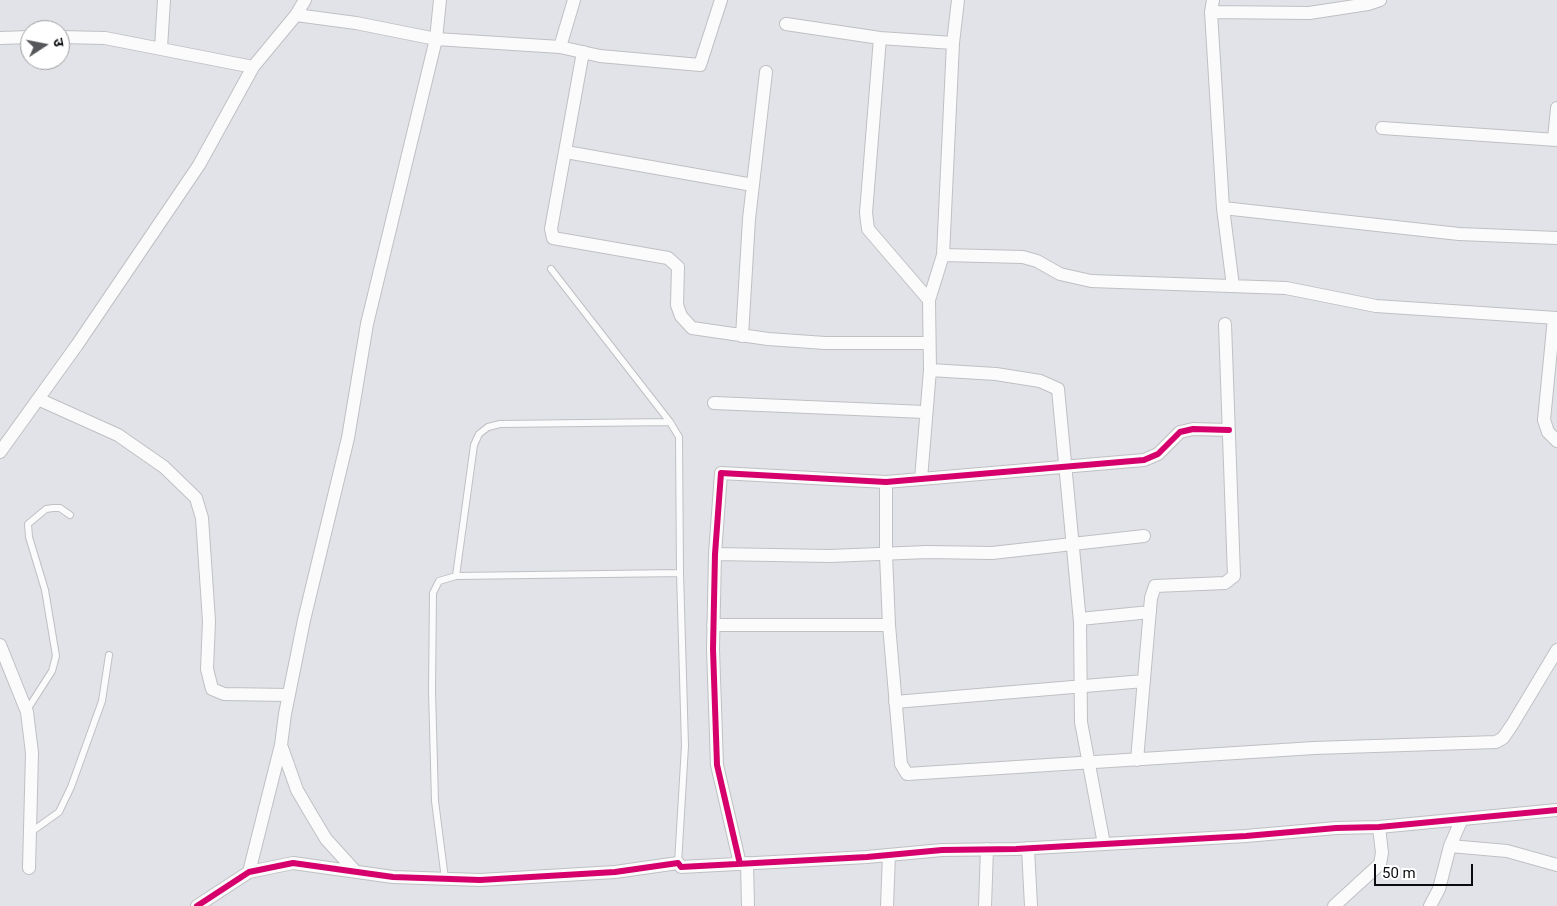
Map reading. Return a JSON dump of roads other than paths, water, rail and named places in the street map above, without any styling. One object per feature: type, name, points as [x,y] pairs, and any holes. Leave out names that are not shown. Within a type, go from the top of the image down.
[{"type":"street","points":[[161,48],[164,0]]},
{"type":"street","points":[[0,452],[199,165],[253,67],[296,15],[305,0]]},
{"type":"street","points":[[249,872],[281,745],[289,695],[348,438],[367,324],[436,40],[440,0]]},
{"type":"street","points":[[560,47],[574,0]]},
{"type":"street","points":[[296,15],[356,23],[436,40],[560,47],[600,56],[700,64],[721,0]]},
{"type":"street","points":[[921,479],[925,412],[930,370],[929,300],[943,255],[953,43],[958,0]]},
{"type":"street","points":[[1233,286],[1223,208],[1212,6],[1309,13],[1376,1]]},
{"type":"street","points":[[786,24],[880,38],[953,43]]},
{"type":"street","points":[[0,38],[20,37]]},
{"type":"street","points":[[70,37],[105,38],[253,67]]},
{"type":"street","points":[[880,38],[866,213],[868,229],[929,300]]},
{"type":"street","points":[[583,52],[551,229],[553,238],[668,258],[678,267],[676,306],[681,316],[692,328],[742,336],[825,343],[929,343]]},
{"type":"street","points":[[742,336],[753,184],[766,72]]},
{"type":"street","points":[[1382,128],[1556,140],[1557,108]]},
{"type":"street","points":[[566,152],[753,184]]},
{"type":"street","points":[[1223,208],[1459,234],[1557,238]]},
{"type":"street","points":[[943,255],[1023,257],[1037,261],[1060,274],[1091,281],[1301,290],[1376,306],[1556,318],[1544,420],[1548,432],[1557,441]]},
{"type":"street","points":[[1137,760],[1150,612],[1155,586],[1225,583],[1234,576],[1225,324]]},
{"type":"street","points":[[930,370],[996,374],[1040,381],[1058,389],[1067,465],[1080,619],[1079,685],[1081,722],[1087,763],[1104,844]]},
{"type":"street","points":[[38,399],[118,435],[164,467],[196,498],[202,518],[209,620],[207,669],[212,689],[224,694],[289,695]]},
{"type":"street","points":[[714,403],[925,412]]},
{"type":"street","points":[[748,906],[744,863],[717,765],[713,625],[715,554],[722,473],[886,482],[1067,465],[1144,460],[1158,454],[1180,432],[1193,429],[1229,430]]},
{"type":"street","points":[[886,482],[886,555],[889,625],[901,764],[907,774],[1314,748],[1496,742],[1503,738],[1512,726],[1557,650]]},
{"type":"street","points":[[715,554],[886,555],[927,552],[992,553],[1144,536]]},
{"type":"street","points":[[1080,619],[1150,612]]},
{"type":"street","points":[[713,625],[889,625]]},
{"type":"street","points":[[0,645],[27,712],[32,752],[29,868]]},
{"type":"street","points":[[895,702],[1144,681]]},
{"type":"street","points":[[281,745],[297,790],[311,814],[326,838],[356,872]]},
{"type":"street","points":[[198,906],[249,872],[293,863],[392,878],[480,880],[615,872],[678,863],[681,867],[889,855],[942,850],[1028,848],[1336,828],[1379,827],[1461,821],[1557,810]]},
{"type":"street","points":[[1430,906],[1439,890],[1450,846],[1461,821]]},
{"type":"street","points":[[1341,904],[1380,864],[1382,853],[1379,827]]},
{"type":"street","points":[[1450,846],[1507,851],[1557,865]]},
{"type":"street","points":[[1028,848],[1031,906]]},
{"type":"street","points":[[985,906],[987,849]]},
{"type":"street","points":[[887,906],[889,855]]},
{"type":"lane","points":[[551,269],[670,422],[679,437],[680,573],[685,746],[678,863]]},
{"type":"lane","points":[[456,576],[474,444],[479,434],[488,427],[508,423],[670,422]]},
{"type":"lane","points":[[27,712],[52,671],[56,656],[45,590],[29,537],[28,524],[46,510],[53,508],[60,508],[70,515]]},
{"type":"lane","points":[[445,879],[435,801],[432,691],[434,593],[439,581],[456,576],[680,573]]},
{"type":"lane","points":[[30,833],[59,812],[72,787],[102,701],[109,655]]}]
